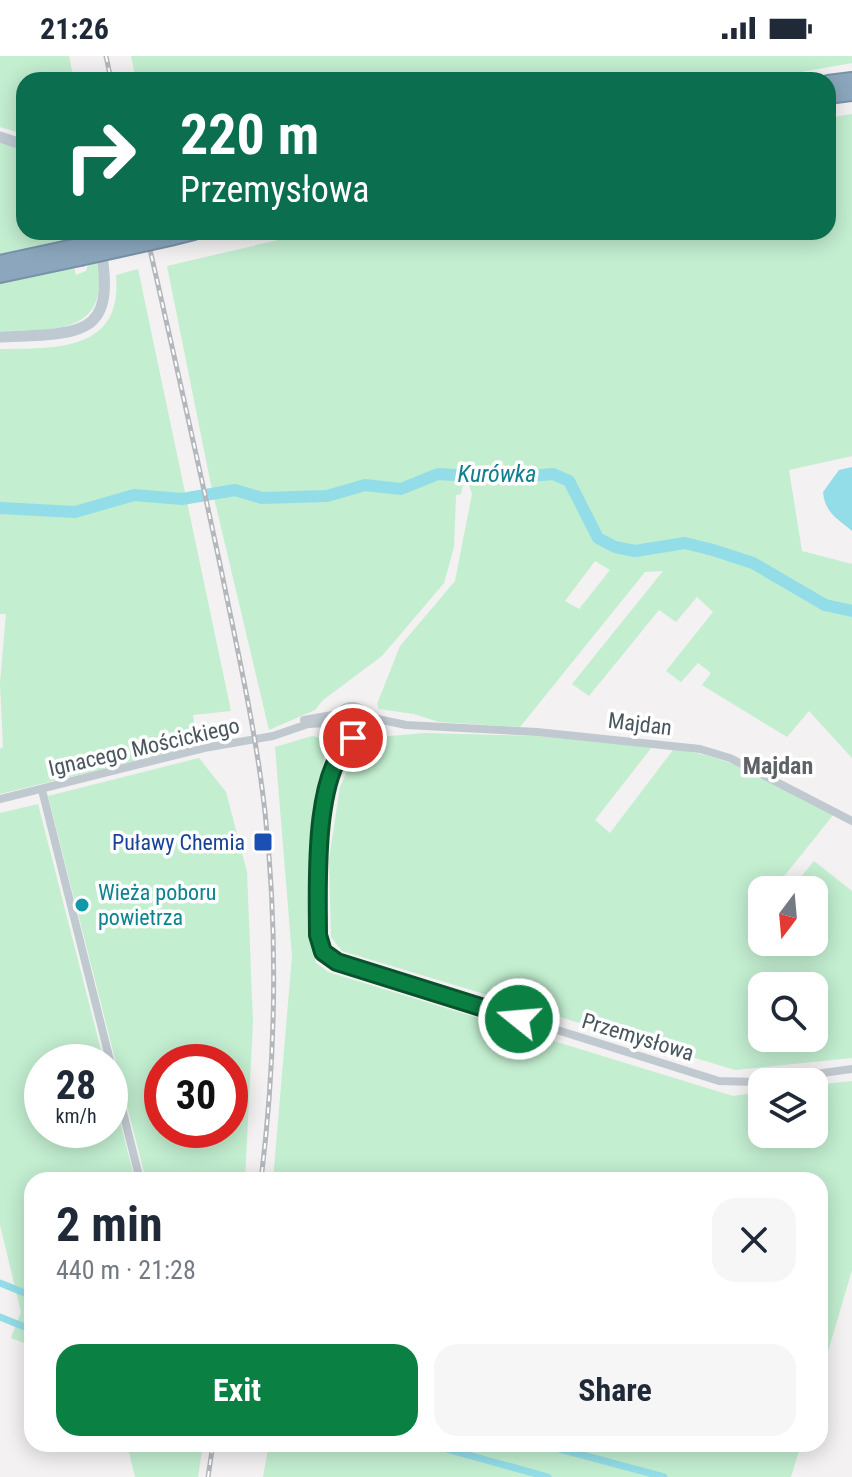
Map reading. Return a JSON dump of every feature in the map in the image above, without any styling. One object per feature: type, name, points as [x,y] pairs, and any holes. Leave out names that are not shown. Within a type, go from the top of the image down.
[{"type":"highway","points":[[0,275],[116,240]]},
{"type":"highway","points":[[0,263],[157,240]]},
{"type":"street","points":[[0,337],[67,333],[94,318],[104,304],[107,288],[99,240]]},
{"type":"street","points":[[352,706],[362,709],[368,717],[366,731],[353,738],[338,730],[338,714],[352,706]]},
{"type":"street","name":"Ignacego Mościckiego","points":[[296,727],[306,719],[338,714]]},
{"type":"street","name":"Majdan","points":[[368,717],[406,725]]},
{"type":"street","name":"Ignacego Mościckiego","points":[[0,799],[204,748],[273,736],[296,727],[325,723],[338,730]]},
{"type":"street","name":"Majdan","points":[[366,731],[378,726],[406,725],[580,735],[700,749],[730,758],[852,821]]},
{"type":"street","name":"Przemysłowa","points":[[338,730],[318,857],[318,935],[321,949],[329,958],[719,1081],[757,1082],[852,1069]]},
{"type":"street","name":"Przemysłowa","points":[[333,769],[353,738]]},
{"type":"street","points":[[42,790],[138,1172]]},
{"type":"green space","points":[[0,56],[69,56],[72,72],[16,72],[16,132],[0,127]]},
{"type":"green space","points":[[131,56],[852,56],[852,63],[801,72],[134,72]]},
{"type":"green space","points":[[852,114],[852,456],[789,470],[802,551],[852,564],[852,758],[809,711],[787,737],[702,685],[711,673],[698,663],[681,682],[666,671],[713,612],[697,597],[676,622],[659,610],[589,696],[572,684],[663,571],[645,572],[520,727],[439,722],[414,714],[379,709],[377,704],[400,646],[455,581],[472,494],[469,485],[463,484],[461,494],[456,495],[454,547],[444,583],[382,656],[323,700],[315,710],[269,730],[211,485],[167,266],[278,240],[836,240],[836,117]],"holes":[[[595,561],[610,570],[579,609],[565,601]]]},
{"type":"green space","points":[[0,142],[16,147],[16,240],[68,240],[0,255]]},
{"type":"green space","points":[[97,263],[99,287],[95,304],[86,316],[73,324],[57,328],[0,331],[0,282],[74,268],[76,275],[86,271],[88,265]]},
{"type":"green space","points":[[138,269],[231,711],[193,715],[198,746],[0,794],[0,749],[3,747],[0,683],[6,614],[0,614],[0,349],[63,345],[97,332],[109,319],[115,300],[116,275]]},
{"type":"green space","points":[[425,733],[535,736],[652,747],[595,820],[610,833],[673,750],[736,765],[834,814],[784,876],[748,876],[748,956],[828,956],[828,876],[802,876],[814,861],[852,891],[852,1058],[735,1070],[342,951],[331,937],[329,859],[340,787],[357,749],[378,737]]},
{"type":"green space","points":[[312,736],[327,739],[311,843],[315,962],[328,972],[733,1096],[748,1094],[748,1148],[828,1148],[828,1084],[852,1081],[852,1270],[828,1352],[828,1172],[274,1172],[292,956],[275,747]]},
{"type":"green space","points":[[199,758],[226,792],[247,872],[253,1022],[248,1120],[248,1044],[144,1044],[144,1148],[247,1148],[245,1172],[144,1172],[128,1109],[128,1044],[111,1044],[48,796]]},
{"type":"green space","points":[[38,804],[99,1044],[24,1044],[24,1148],[127,1148],[133,1172],[24,1172],[24,1343],[11,1338],[21,1312],[0,1225],[0,813]]},
{"type":"green space","points":[[129,1452],[202,1452],[198,1477],[135,1477]]},
{"type":"green space","points":[[268,1452],[799,1452],[791,1477],[263,1477]]},
{"type":"water","points":[[852,467],[852,531],[829,510],[823,492],[839,470]]},
{"type":"waterway","name":"Kurówka","points":[[0,508],[75,512],[134,495],[182,499],[235,490],[262,498],[327,496],[365,485],[401,489],[438,474],[507,478],[553,474],[569,481],[598,538],[615,547],[635,551],[685,543],[713,550],[753,563],[825,605],[852,611]]},
{"type":"waterway","points":[[0,1283],[24,1293]]},
{"type":"waterway","points":[[0,1317],[24,1327]]},
{"type":"waterway","points":[[457,1452],[548,1477]]},
{"type":"waterway","points":[[571,1452],[664,1477]]},
{"type":"railway","points":[[106,56],[109,72]]},
{"type":"railway","points":[[148,240],[234,633],[252,722],[265,812],[272,904],[274,996],[262,1172]]},
{"type":"railway","points":[[208,1477],[212,1452]]},
{"type":"place","name":"Puławy Chemia","points":[[263,842]]},
{"type":"place","name":"Wieża poboru powietrza","points":[[82,905]]},
{"type":"district","name":"Majdan","points":[[778,766]]},
{"type":"route","points":[[353,738],[332,771],[320,829],[318,935],[321,949],[337,962],[519,1019]]}]
